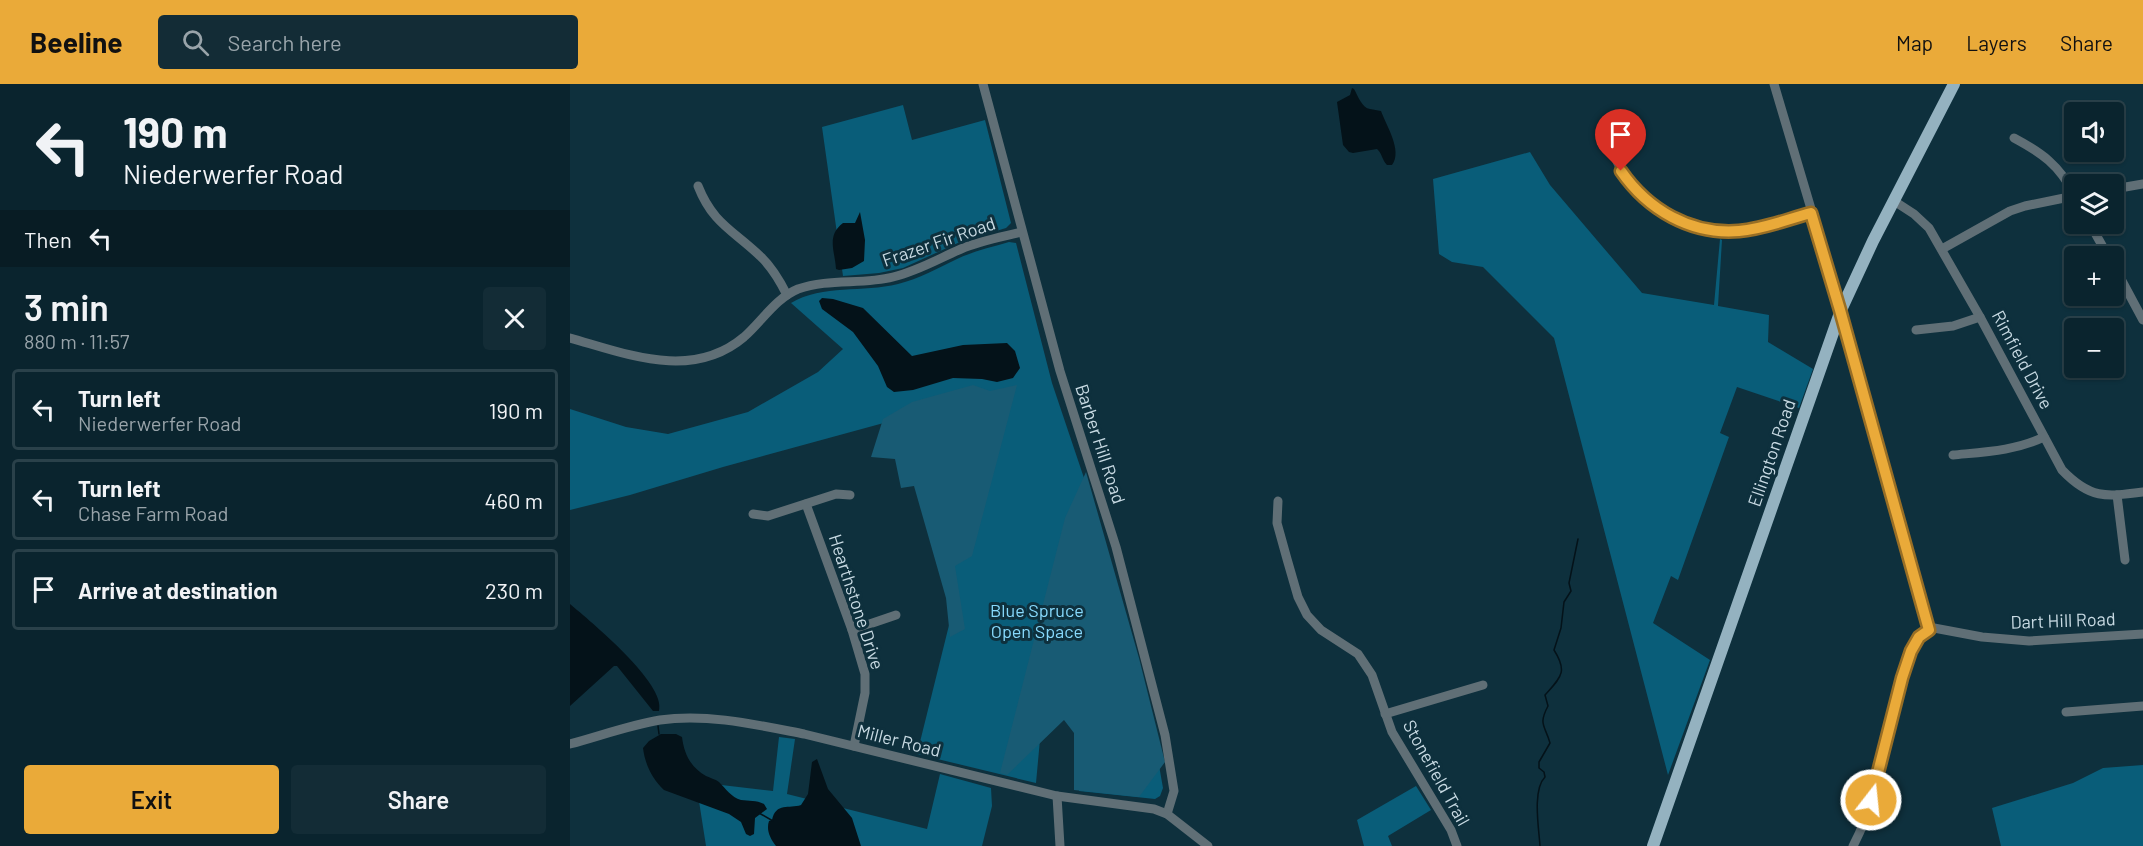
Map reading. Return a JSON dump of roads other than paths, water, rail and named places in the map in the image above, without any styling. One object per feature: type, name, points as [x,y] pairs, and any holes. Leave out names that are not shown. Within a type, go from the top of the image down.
[{"type":"main road","name":"Ellington Road","points":[[1653,846],[1840,310],[1954,84]]},
{"type":"street","name":"Barber Hill Road","points":[[983,84],[1060,371],[1116,547],[1165,735],[1174,791],[1167,814]]},
{"type":"street","points":[[1774,84],[1929,630],[1919,637],[1911,651],[1902,678],[1876,784],[1853,846]]},
{"type":"street","points":[[2014,138],[2053,163],[2064,177]]},
{"type":"street","points":[[1609,145],[1621,171],[1644,200],[1675,220],[1694,227],[1719,231],[1740,231],[1811,213]]},
{"type":"street","points":[[2124,187],[2143,184]]},
{"type":"street","points":[[698,186],[703,199],[716,218],[763,259],[787,295]]},
{"type":"street","points":[[1942,249],[2010,211],[2064,197]]},
{"type":"street","name":"Rimfield Drive","points":[[1894,201],[1914,214],[1929,228],[1980,317],[2062,470],[2076,484],[2096,494],[2117,495],[2143,492]]},
{"type":"street","name":"Frazer Fir Road","points":[[570,338],[646,360],[676,362],[701,358],[731,346],[787,295],[801,288],[818,284],[890,278],[923,268],[971,245],[1022,232]]},
{"type":"street","points":[[2124,285],[2143,320]]},
{"type":"street","points":[[1916,330],[1953,326],[1980,317]]},
{"type":"street","points":[[1953,455],[2009,449],[2044,437]]},
{"type":"street","points":[[753,514],[768,516],[836,494],[850,495]]},
{"type":"street","points":[[2117,495],[2125,560]]},
{"type":"street","name":"Stonefield Trail","points":[[1278,501],[1277,523],[1298,597],[1307,615],[1321,630],[1358,654],[1372,675],[1392,732],[1451,830],[1457,846]]},
{"type":"street","name":"Hearthstone Drive","points":[[806,504],[852,630],[865,674],[866,693],[854,746]]},
{"type":"street","points":[[852,630],[896,615]]},
{"type":"street","name":"Dart Hill Road","points":[[1929,630],[1934,628],[1982,637],[2030,641],[2143,634]]},
{"type":"street","points":[[1385,714],[1483,686]]},
{"type":"street","points":[[2066,712],[2143,706]]},
{"type":"street","name":"Miller Road","points":[[570,744],[661,720],[709,719],[771,728],[1058,796],[1141,806],[1167,814],[1208,846]]},
{"type":"street","points":[[1058,796],[1059,846]]},
{"type":"waterway","points":[[1540,846],[1537,800],[1541,783],[1545,777],[1544,772],[1539,768],[1539,762],[1550,743],[1543,725],[1543,717],[1548,706],[1545,695],[1561,674],[1561,664],[1554,650],[1561,628],[1564,602],[1571,591],[1569,583],[1578,539]]},
{"type":"waterway","points":[[658,726],[659,734]]},
{"type":"waterway","points":[[759,813],[773,821]]},
{"type":"park label","name":"Blue Spruce Open Space","points":[[1037,621]]}]
